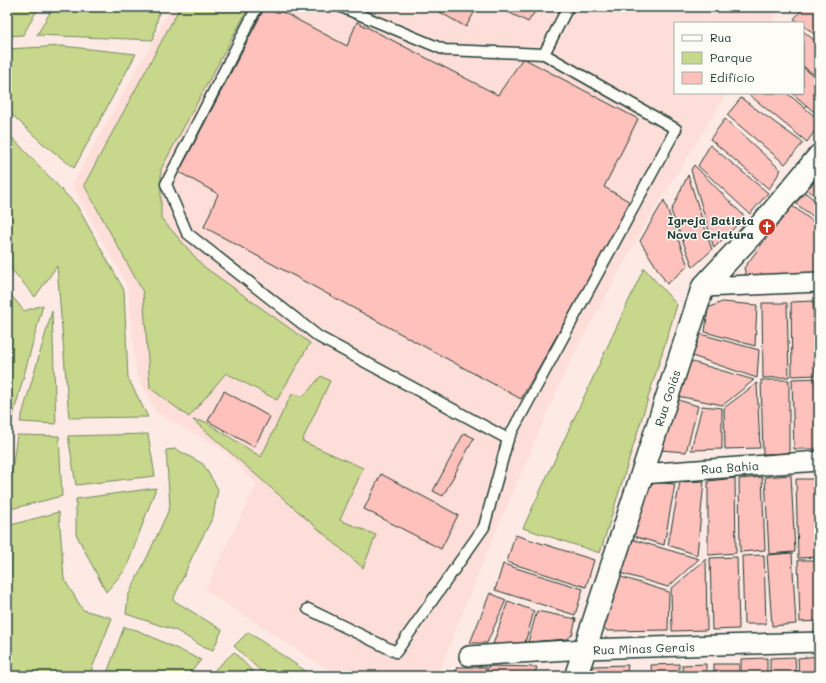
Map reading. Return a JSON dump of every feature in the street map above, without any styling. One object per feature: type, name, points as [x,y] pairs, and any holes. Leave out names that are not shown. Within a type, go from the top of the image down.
[{"type":"street","name":"Rua Goiás","points":[[576,676],[703,287],[769,216],[819,156]]},
{"type":"street","points":[[703,287],[819,282]]},
{"type":"street","name":"Rua Bahia","points":[[642,474],[819,461]]},
{"type":"street","name":"Rua Minas Gerais","points":[[469,656],[585,649],[819,642]]},
{"type":"lane","points":[[257,7],[166,184],[187,233],[318,337],[508,439]]},
{"type":"lane","points":[[308,609],[396,652],[484,527],[508,439],[676,129],[544,54],[445,50],[342,7]]},
{"type":"lane","points":[[544,54],[568,7]]},
{"type":"shaded area","points":[[172,7],[781,7],[772,22],[674,22],[674,94],[726,94],[643,228],[568,365],[481,566],[437,676],[338,676],[205,590],[257,484],[221,448],[157,413],[136,372],[127,285],[72,185]]},
{"type":"green space","points":[[7,7],[39,7],[23,35],[7,36]]},
{"type":"green space","points":[[53,7],[160,7],[153,40],[37,35]]},
{"type":"green space","points":[[180,7],[249,7],[161,169],[161,218],[203,266],[310,343],[277,400],[226,373],[189,417],[150,388],[143,292],[84,185]]},
{"type":"green space","points":[[62,46],[136,54],[74,168],[41,142],[7,110],[7,49]]},
{"type":"green space","points":[[7,132],[77,206],[124,290],[128,378],[148,417],[69,418],[57,266],[35,297],[7,264]]},
{"type":"green space","points":[[644,268],[677,305],[600,553],[523,528]]},
{"type":"green space","points":[[7,290],[24,311],[43,305],[10,427],[7,429]]},
{"type":"green space","points":[[52,311],[56,424],[20,422]]},
{"type":"green space","points":[[321,376],[330,381],[302,441],[363,468],[340,520],[376,535],[363,568],[193,420],[206,422],[261,457],[292,394],[304,396]]},
{"type":"green space","points":[[148,434],[155,476],[76,485],[68,436]]},
{"type":"green space","points":[[17,435],[59,436],[62,496],[7,510]]},
{"type":"green space","points":[[176,449],[203,464],[218,489],[213,517],[193,555],[173,600],[222,630],[213,650],[200,645],[177,631],[126,614],[128,596],[170,507],[166,450]]},
{"type":"green space","points":[[156,488],[126,569],[106,592],[76,534],[76,499]]},
{"type":"green space","points":[[59,512],[64,579],[83,610],[112,618],[89,676],[7,676],[7,526]]},
{"type":"green space","points":[[124,627],[137,630],[201,660],[187,676],[106,676]]},
{"type":"green space","points":[[248,632],[313,676],[266,676],[234,646]]},
{"type":"green space","points":[[234,652],[257,676],[208,676]]},
{"type":"building","points":[[265,7],[273,7],[347,46],[357,22],[498,95],[523,58],[638,119],[604,187],[632,203],[521,399],[204,227],[218,194],[179,172]]},
{"type":"building","points":[[438,7],[472,7],[476,9],[466,27],[436,10]]},
{"type":"building","points":[[506,7],[538,7],[528,22],[504,10]]},
{"type":"building","points":[[804,7],[819,7],[819,38],[804,26],[804,22],[798,22],[794,19]]},
{"type":"building","points":[[804,32],[819,44],[819,79],[804,67]]},
{"type":"building","points":[[804,68],[819,81],[819,116],[793,94],[804,94]]},
{"type":"building","points":[[748,94],[788,94],[819,120],[819,125],[807,142]]},
{"type":"building","points":[[741,98],[803,143],[785,164],[727,115]]},
{"type":"building","points":[[725,119],[781,170],[769,189],[710,139]]},
{"type":"building","points":[[710,145],[768,193],[750,214],[698,166]]},
{"type":"building","points":[[694,165],[745,217],[714,248],[691,170]]},
{"type":"building","points":[[688,175],[712,250],[693,267],[671,211]]},
{"type":"building","points":[[819,178],[819,199],[807,189]]},
{"type":"building","points":[[806,193],[819,204],[819,221],[795,203]]},
{"type":"building","points":[[664,200],[688,266],[667,284],[640,241]]},
{"type":"building","points":[[791,205],[819,226],[819,273],[761,278],[746,275],[744,268]]},
{"type":"building","points":[[813,301],[816,375],[792,376],[791,302]]},
{"type":"building","points":[[722,302],[757,305],[755,346],[705,332],[708,308]]},
{"type":"building","points":[[762,303],[787,303],[789,377],[763,378]]},
{"type":"building","points":[[700,334],[759,350],[757,378],[692,356]]},
{"type":"building","points":[[689,361],[754,380],[723,405],[677,396]]},
{"type":"building","points":[[819,378],[819,449],[794,449],[792,379]]},
{"type":"building","points":[[761,380],[789,380],[789,453],[763,454]]},
{"type":"building","points":[[757,383],[760,448],[725,449],[724,408]]},
{"type":"building","points":[[224,391],[270,417],[254,447],[208,421]]},
{"type":"building","points":[[675,399],[698,406],[686,452],[660,450]]},
{"type":"building","points":[[702,406],[722,408],[722,449],[691,450]]},
{"type":"building","points":[[464,433],[474,438],[443,496],[433,491]]},
{"type":"building","points":[[381,474],[458,515],[441,549],[364,509]]},
{"type":"building","points":[[791,475],[795,552],[769,554],[765,477]]},
{"type":"building","points":[[762,477],[765,550],[740,552],[739,479]]},
{"type":"building","points":[[735,478],[736,553],[708,555],[708,481]]},
{"type":"building","points":[[796,479],[819,479],[819,557],[798,558]]},
{"type":"building","points":[[704,481],[697,555],[668,545],[680,482]]},
{"type":"building","points":[[649,482],[675,484],[664,545],[633,536]]},
{"type":"building","points":[[515,535],[594,560],[586,587],[507,562]]},
{"type":"building","points":[[631,539],[699,559],[668,587],[620,573]]},
{"type":"building","points":[[792,553],[796,624],[772,626],[767,555]]},
{"type":"building","points":[[764,555],[766,624],[744,624],[742,556]]},
{"type":"building","points":[[737,557],[739,629],[712,630],[710,558]]},
{"type":"building","points":[[706,559],[707,630],[672,631],[671,589]]},
{"type":"building","points":[[798,560],[819,560],[819,621],[800,622]]},
{"type":"building","points":[[503,564],[583,589],[575,615],[495,590]]},
{"type":"building","points":[[618,576],[669,592],[668,630],[607,631],[604,627]]},
{"type":"building","points":[[490,593],[506,600],[487,643],[470,643]]},
{"type":"building","points":[[508,601],[534,611],[523,650],[491,650]]},
{"type":"building","points":[[537,611],[576,619],[572,635],[567,639],[528,642]]},
{"type":"building","points":[[819,656],[819,676],[799,676],[798,658]]},
{"type":"building","points":[[795,657],[796,676],[770,676],[770,658]]},
{"type":"building","points":[[767,658],[767,676],[741,676],[741,659]]},
{"type":"building","points":[[679,664],[679,676],[652,676],[651,665]]},
{"type":"building","points":[[706,664],[706,676],[683,676],[682,665]]},
{"type":"building","points":[[714,664],[739,664],[739,676],[714,676]]},
{"type":"building","points":[[628,665],[626,676],[590,676],[593,666]]},
{"type":"building","points":[[488,666],[537,667],[534,676],[486,676]]},
{"type":"building","points":[[457,667],[486,667],[484,676],[454,676]]},
{"type":"place","name":"Igreja Batista Nova Criatura","points":[[767,227]]}]
